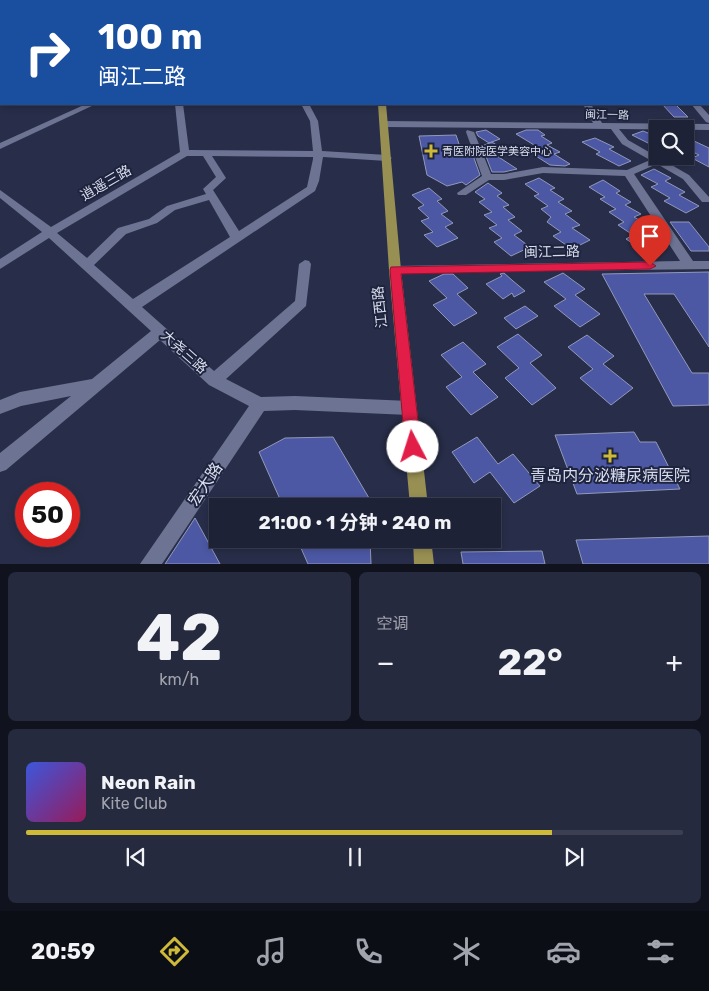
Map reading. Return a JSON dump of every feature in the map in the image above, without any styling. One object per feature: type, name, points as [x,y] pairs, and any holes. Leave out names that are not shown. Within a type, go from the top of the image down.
[{"type":"main road","name":"江西路","points":[[382,105],[395,270],[417,498]]},
{"type":"main road","points":[[423,548],[424,564]]},
{"type":"street","points":[[0,146],[90,105]]},
{"type":"street","points":[[179,105],[185,153],[318,154],[387,158]]},
{"type":"street","points":[[133,306],[311,189],[315,183],[317,173],[318,154],[312,112],[306,105]]},
{"type":"street","points":[[588,105],[598,126]]},
{"type":"street","points":[[696,105],[709,120]]},
{"type":"street","name":"闽江一路","points":[[384,124],[709,127]]},
{"type":"street","points":[[613,126],[625,142],[649,156]]},
{"type":"street","points":[[470,132],[487,177]]},
{"type":"street","name":"逍遥三路","points":[[0,265],[50,232],[185,153]]},
{"type":"street","points":[[206,153],[221,178],[208,189],[237,238]]},
{"type":"street","points":[[462,193],[487,177],[504,177],[543,170],[628,173],[649,164]]},
{"type":"street","points":[[666,165],[686,177],[706,200]]},
{"type":"street","points":[[628,173],[689,265]]},
{"type":"street","name":"大尧三路","points":[[0,193],[50,232],[214,380],[260,404],[295,403],[409,408]]},
{"type":"street","points":[[87,265],[122,231],[153,221],[171,208],[212,196]]},
{"type":"street","points":[[214,380],[301,303],[305,264]]},
{"type":"street","name":"闽江二路","points":[[395,270],[709,265]]},
{"type":"street","points":[[0,464],[161,332]]},
{"type":"street","points":[[0,407],[20,399],[96,385]]},
{"type":"street","name":"宏大路","points":[[150,564],[260,404]]},
{"type":"building","points":[[663,105],[676,105],[688,117],[674,117]]},
{"type":"building","points":[[486,130],[500,139],[489,143],[478,136],[476,132]]},
{"type":"building","points":[[526,130],[538,130],[545,135],[541,136],[552,143],[547,145],[560,152],[554,154],[570,164],[565,166],[550,165],[528,151],[539,148],[516,134]]},
{"type":"building","points":[[643,131],[649,133],[649,144],[632,135]]},
{"type":"building","points":[[456,135],[462,153],[471,150],[480,175],[466,185],[462,182],[447,186],[427,175],[419,136]]},
{"type":"building","points":[[595,138],[614,147],[609,149],[631,161],[619,166],[596,154],[600,152],[582,142]]},
{"type":"building","points":[[694,141],[709,148],[709,167],[694,159],[699,155],[694,152]]},
{"type":"building","points":[[492,142],[507,152],[497,156],[517,169],[492,172],[482,146]]},
{"type":"building","points":[[654,169],[671,178],[665,181],[685,192],[679,195],[699,206],[686,213],[664,201],[670,198],[651,187],[658,184],[641,175]]},
{"type":"building","points":[[539,178],[555,188],[550,190],[564,199],[558,202],[572,211],[565,214],[580,225],[572,228],[590,240],[572,249],[553,236],[561,232],[547,222],[551,217],[541,209],[548,206],[534,196],[539,194],[525,184]]},
{"type":"building","points":[[603,180],[620,191],[616,193],[631,202],[625,205],[641,214],[634,217],[652,228],[644,232],[664,244],[647,253],[626,239],[633,235],[618,225],[624,222],[609,212],[616,209],[600,199],[605,197],[589,187]]},
{"type":"building","points":[[488,183],[502,193],[497,196],[509,205],[503,207],[515,217],[508,220],[522,231],[514,235],[530,247],[511,256],[494,242],[502,238],[489,228],[497,225],[484,215],[492,212],[479,202],[485,199],[475,192]]},
{"type":"building","points":[[429,188],[442,199],[437,201],[448,211],[441,214],[453,223],[445,227],[458,238],[437,247],[424,235],[433,232],[421,221],[429,218],[418,208],[424,205],[412,195]]},
{"type":"building","points":[[670,222],[689,222],[709,247],[709,251],[691,251]]},
{"type":"building","points":[[709,272],[709,347],[674,294],[644,294],[692,373],[709,373],[709,405],[673,406],[602,274]]},
{"type":"building","points":[[504,273],[525,291],[514,297],[512,293],[503,299],[486,284],[502,276],[500,274]]},
{"type":"building","points":[[563,273],[585,289],[575,295],[600,314],[580,327],[554,306],[566,299],[544,282]]},
{"type":"building","points":[[444,274],[453,274],[468,288],[457,294],[477,313],[454,326],[433,305],[447,298],[429,281]]},
{"type":"building","points":[[525,306],[538,316],[516,329],[504,318]]},
{"type":"building","points":[[518,334],[542,355],[530,363],[556,388],[532,405],[505,378],[519,368],[497,347]]},
{"type":"building","points":[[587,335],[614,356],[603,364],[633,388],[611,405],[580,378],[593,369],[568,347]]},
{"type":"building","points":[[463,342],[486,364],[473,372],[498,397],[471,415],[446,387],[462,377],[441,355]]},
{"type":"building","points":[[634,432],[640,442],[656,442],[680,489],[577,494],[555,435]]},
{"type":"building","points":[[333,437],[369,498],[279,498],[259,452],[285,438]]},
{"type":"building","points":[[477,437],[498,464],[513,454],[540,486],[514,503],[490,472],[474,483],[452,452]]},
{"type":"building","points":[[195,518],[209,544],[209,548],[211,548],[220,564],[165,564]]},
{"type":"building","points":[[709,536],[709,564],[583,564],[576,540]]},
{"type":"building","points":[[301,548],[370,548],[371,564],[308,564]]},
{"type":"building","points":[[542,551],[545,564],[463,564],[461,552]]},
{"type":"place","name":"青医附院医学美容中心","points":[[431,151]]},
{"type":"place","name":"青岛内分泌糖尿病医院","points":[[610,456]]},
{"type":"route","points":[[413,447],[395,270],[650,266]]}]
